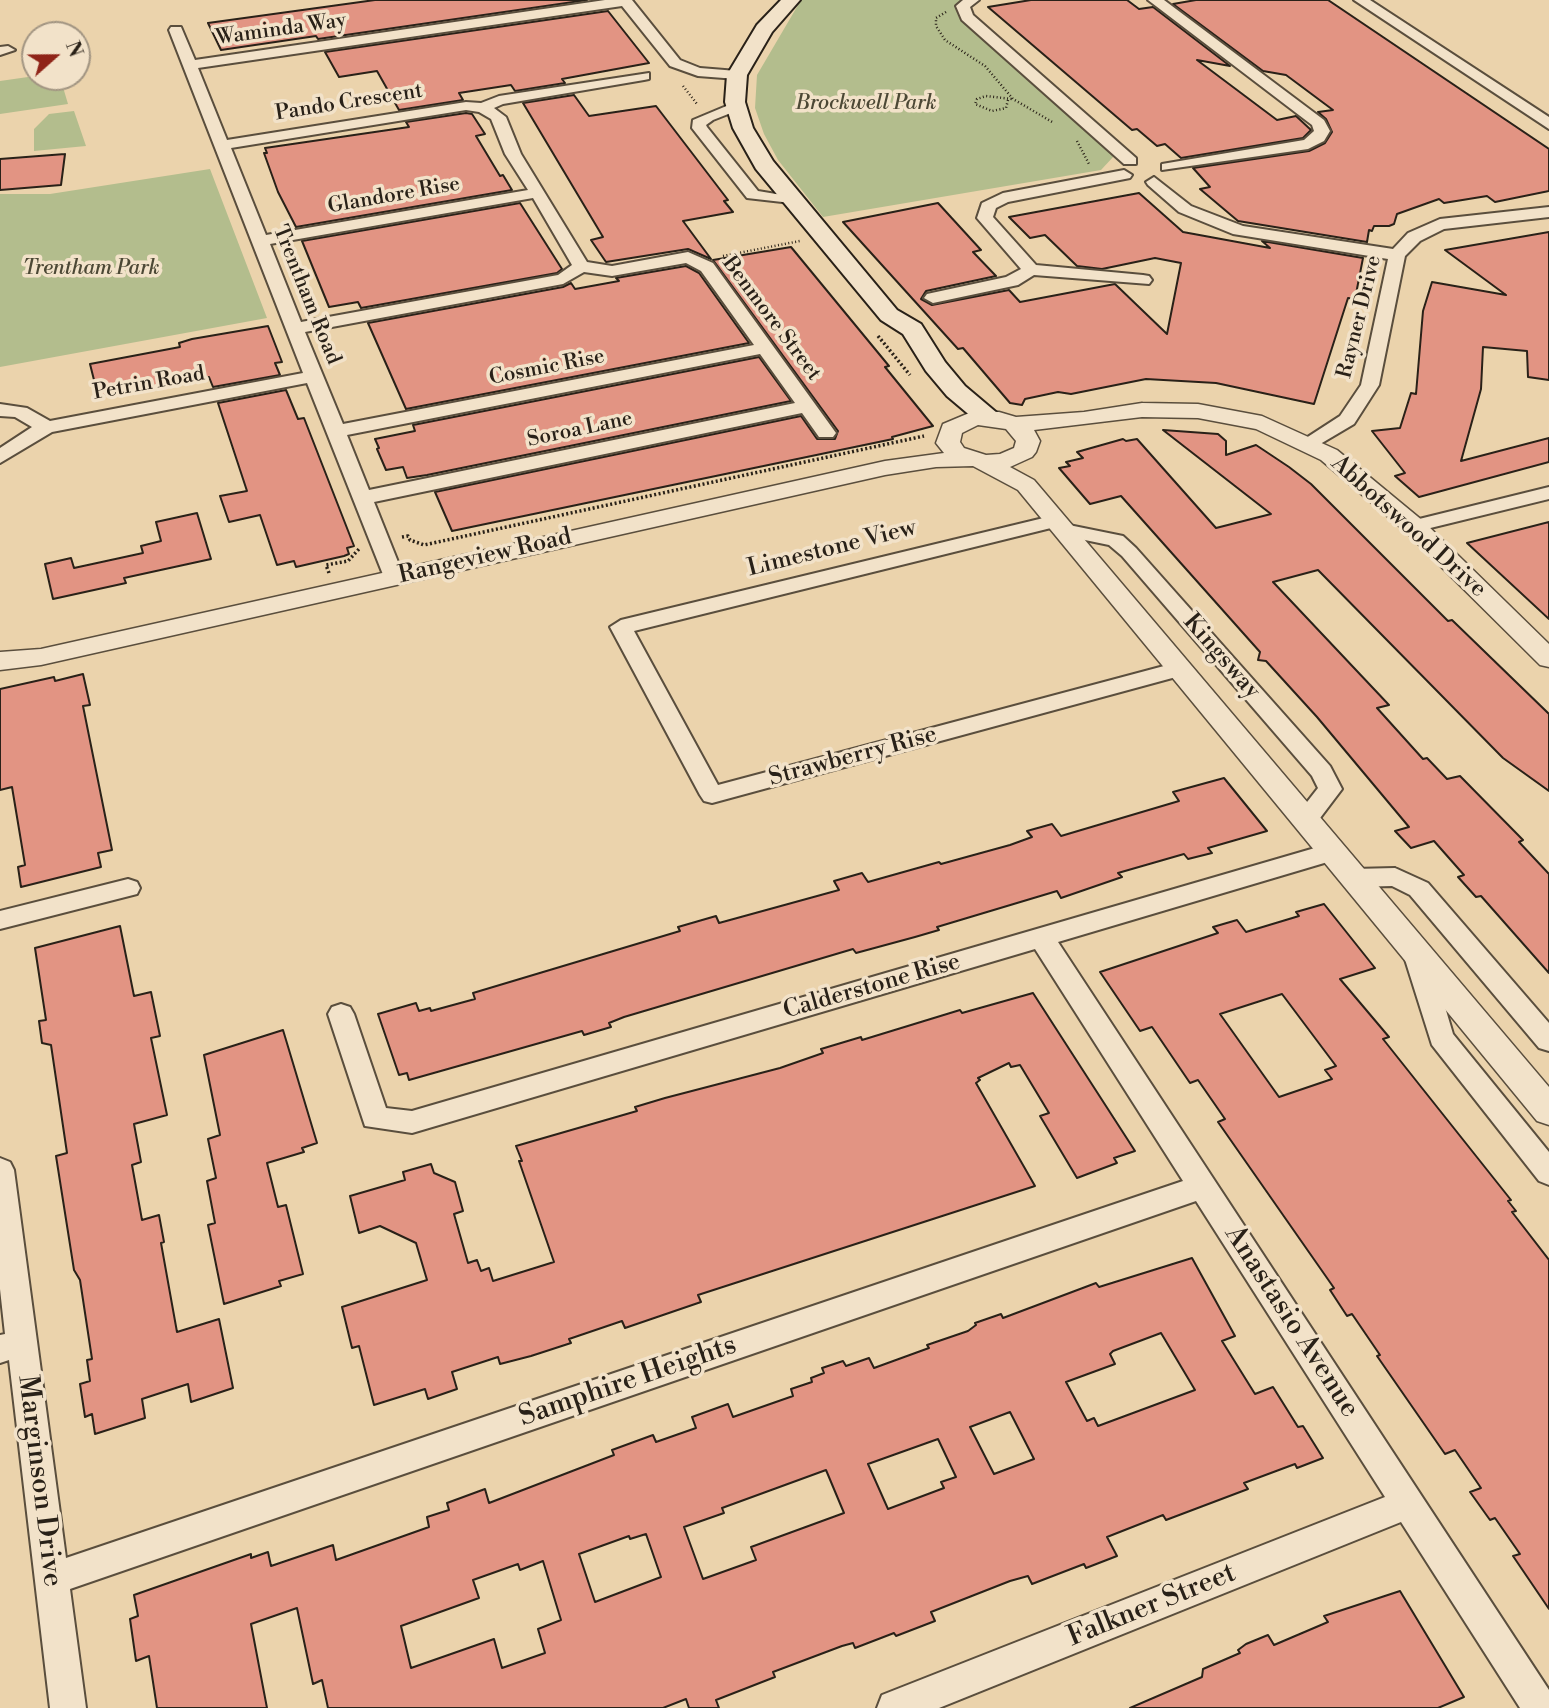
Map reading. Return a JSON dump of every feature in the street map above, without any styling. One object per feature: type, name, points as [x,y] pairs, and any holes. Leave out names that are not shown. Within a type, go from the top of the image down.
[{"type":"main road","points":[[791,0],[764,29],[737,75],[736,106],[743,128],[764,164],[794,201],[880,321],[894,332],[961,422]]},
{"type":"main road","points":[[880,321],[912,329],[935,366],[956,391],[988,418]]},
{"type":"street","points":[[972,0],[963,6],[967,17],[1138,164],[1185,209],[1239,230],[1397,255]]},
{"type":"street","points":[[1031,270],[985,218],[988,206],[1003,198],[1138,164],[1168,167],[1308,144],[1318,138],[1322,131],[1318,123],[1155,0]]},
{"type":"street","points":[[1361,0],[1549,124]]},
{"type":"street","points":[[626,1],[676,63],[698,72],[737,75]]},
{"type":"street","name":"Waminda Way","points":[[191,65],[626,1]]},
{"type":"street","name":"Trentham Road","points":[[176,30],[392,572]]},
{"type":"street","name":"Pando Crescent","points":[[222,145],[466,106],[483,108],[499,100],[644,76]]},
{"type":"street","points":[[736,106],[698,123],[700,128],[753,195],[794,201]]},
{"type":"street","points":[[296,328],[563,279],[581,266],[568,238],[513,154],[498,117],[483,108]]},
{"type":"street","points":[[1154,182],[1170,176],[1168,167]]},
{"type":"street","name":"Glandore Rise","points":[[259,241],[537,193]]},
{"type":"street","name":"Rayner Drive","points":[[1310,444],[1347,420],[1370,385],[1397,255],[1414,237],[1440,224],[1549,212]]},
{"type":"street","name":"Benmore Street","points":[[581,266],[612,271],[688,257],[707,267],[827,433]]},
{"type":"street","points":[[933,298],[1012,281],[1031,270],[1143,280]]},
{"type":"street","name":"Cosmic Rise","points":[[337,431],[765,348]]},
{"type":"street","name":"Petrin Road","points":[[0,457],[30,435],[47,427],[315,376]]},
{"type":"street","name":"Soroa Lane","points":[[362,498],[807,406]]},
{"type":"street","points":[[0,410],[20,412],[47,427]]},
{"type":"street","name":"Abbotswood Drive","points":[[977,461],[1004,461],[1022,439],[1084,419],[1142,410],[1198,411],[1262,423],[1310,444],[1329,456],[1414,526],[1549,659]]},
{"type":"street","points":[[938,439],[961,422],[988,418],[1022,439],[1027,485]]},
{"type":"street","name":"Kingsway","points":[[938,439],[956,453],[1027,485],[1549,1111]]},
{"type":"street","name":"Rangeview Road","points":[[760,491],[938,439]]},
{"type":"street","name":"Rangeview Road","points":[[0,661],[41,657],[392,572],[760,491],[899,465],[936,460],[977,461]]},
{"type":"street","points":[[1414,526],[1549,493]]},
{"type":"street","name":"Kingsway","points":[[1059,526],[1116,540],[1322,772],[1330,789],[1305,820]]},
{"type":"street","name":"Limestone View","points":[[621,627],[1059,526]]},
{"type":"street","name":"Rangeview Road","points":[[0,655],[33,643],[392,572]]},
{"type":"street","name":"Strawberry Rise","points":[[621,627],[712,795],[1179,669]]},
{"type":"street","name":"Calderstone Rise","points":[[341,1014],[375,1118],[412,1122],[1332,852]]},
{"type":"street","points":[[1354,878],[1395,877],[1419,889],[1549,1041]]},
{"type":"street","points":[[0,920],[128,888]]},
{"type":"street","name":"Anastasio Avenue","points":[[1041,937],[1540,1708]]},
{"type":"street","name":"Kingsway","points":[[1416,952],[1441,1038],[1549,1173]]},
{"type":"street","name":"Marginson Drive","points":[[0,1170],[11,1345],[51,1578],[68,1708]]},
{"type":"street","name":"Samphire Heights","points":[[51,1578],[1204,1186]]},
{"type":"street","name":"Falkner Street","points":[[895,1708],[1408,1504]]},
{"type":"path","points":[[950,9],[936,18],[936,26],[945,40],[985,66],[1013,99],[1058,125]]},
{"type":"path","points":[[644,76],[672,72],[708,117]]},
{"type":"path","points":[[1008,100],[1006,108],[992,111],[981,109],[975,104],[977,99],[986,96],[1013,99]]},
{"type":"path","points":[[1075,138],[1093,168]]},
{"type":"path","points":[[880,321],[915,382]]},
{"type":"path","points":[[379,541],[408,536],[410,540],[424,545],[938,439]]},
{"type":"green space","name":"Brockwell Park","points":[[801,0],[971,0],[964,10],[1114,156],[1101,170],[823,217],[778,160],[764,134],[755,108],[757,75]]},
{"type":"green space","points":[[21,78],[21,91],[64,91],[68,104],[0,114],[0,81]]},
{"type":"green space","points":[[74,111],[86,146],[34,151],[34,129],[49,114]]},
{"type":"green space","name":"Trentham Park","points":[[210,169],[267,318],[0,367],[0,194],[50,194]]},
{"type":"building","points":[[375,0],[587,0],[318,39],[316,36],[221,50],[208,23]]},
{"type":"building","points":[[1031,0],[1127,0],[1139,9],[1153,7],[1230,66],[1197,60],[1277,120],[1296,116],[1311,130],[1303,138],[1181,158],[1165,144],[1157,146],[1137,129],[1132,130],[988,7]]},
{"type":"building","points":[[1196,0],[1328,0],[1549,149],[1549,191],[1495,202],[1487,196],[1444,203],[1439,199],[1397,214],[1394,224],[1374,226],[1372,231],[1369,230],[1367,242],[1238,221],[1200,189],[1210,187],[1193,168],[1309,151],[1325,143],[1332,132],[1326,119],[1318,112],[1333,110],[1286,75],[1263,71],[1173,4]]},
{"type":"building","points":[[608,11],[649,63],[562,79],[565,83],[515,91],[511,85],[459,93],[463,100],[399,110],[377,71],[339,77],[325,52]]},
{"type":"building","points":[[574,95],[589,116],[656,106],[728,200],[724,201],[733,212],[683,221],[711,259],[688,249],[606,262],[591,240],[603,237],[523,103]]},
{"type":"building","points":[[472,114],[485,134],[476,136],[500,176],[503,175],[512,190],[296,227],[278,192],[264,153],[267,153],[265,148],[409,127],[406,122]]},
{"type":"building","points":[[65,154],[61,185],[0,190],[0,159]]},
{"type":"building","points":[[1139,193],[1183,232],[1270,248],[1262,241],[1363,258],[1355,299],[1348,298],[1314,404],[1216,383],[1146,379],[1071,394],[1058,392],[1025,399],[1022,405],[1010,403],[963,348],[958,349],[843,222],[938,203],[981,250],[973,252],[996,276],[926,291],[921,299],[932,305],[1009,290],[1020,302],[1115,284],[1167,334],[1181,263],[1155,258],[1102,269],[1077,266],[1045,235],[1030,238],[1009,217]]},
{"type":"building","points":[[520,203],[562,269],[557,273],[361,308],[358,302],[329,307],[302,241]]},
{"type":"building","points":[[1549,232],[1549,380],[1528,377],[1527,351],[1483,347],[1481,389],[1461,461],[1549,438],[1549,462],[1419,497],[1395,476],[1405,473],[1372,431],[1400,428],[1411,393],[1416,394],[1423,311],[1432,282],[1506,295],[1445,250]]},
{"type":"building","points":[[791,247],[889,366],[885,367],[933,426],[892,437],[893,439],[452,531],[435,492],[801,416],[817,439],[835,439],[838,431],[713,260]]},
{"type":"building","points":[[686,266],[699,273],[749,343],[406,409],[368,323],[563,287],[571,283],[575,289],[619,281],[616,278]]},
{"type":"building","points":[[268,326],[282,362],[275,363],[280,375],[213,387],[209,377],[98,396],[90,364],[180,347],[179,343],[192,339]]},
{"type":"building","points":[[759,357],[791,401],[407,478],[403,467],[386,470],[377,449],[379,448],[375,439],[415,431],[413,425]]},
{"type":"building","points":[[286,390],[298,419],[304,418],[354,546],[347,548],[349,554],[344,556],[296,567],[294,561],[277,565],[260,515],[229,522],[220,496],[247,491],[218,403]]},
{"type":"building","points":[[1163,430],[1218,434],[1226,441],[1226,455],[1256,445],[1289,467],[1311,484],[1448,621],[1452,620],[1549,714],[1549,791],[1503,758],[1318,570],[1273,582],[1389,705],[1377,708],[1423,759],[1427,758],[1447,779],[1460,776],[1523,840],[1519,842],[1549,874],[1549,973],[1481,896],[1476,897],[1458,877],[1464,875],[1434,841],[1411,848],[1395,831],[1409,827],[1317,717],[1266,661],[1258,660],[1260,652],[1121,496],[1090,504],[1059,468],[1070,466],[1066,462],[1083,458],[1077,452],[1123,439],[1137,439],[1216,528],[1271,514]]},
{"type":"building","points":[[197,513],[211,559],[124,578],[126,583],[53,599],[45,564],[71,558],[74,568],[143,553],[141,546],[161,541],[156,522]]},
{"type":"building","points":[[1549,522],[1549,619],[1467,543]]},
{"type":"building","points":[[83,674],[90,705],[83,706],[112,850],[98,853],[101,867],[21,887],[18,867],[25,865],[12,787],[0,790],[0,689],[54,677],[55,681]]},
{"type":"building","points":[[1224,778],[1267,831],[1208,848],[1212,853],[1188,859],[1184,854],[1118,873],[1122,877],[1061,898],[1057,891],[937,927],[939,930],[915,937],[856,953],[853,949],[624,1017],[609,1023],[611,1027],[584,1035],[582,1031],[409,1080],[407,1073],[399,1075],[378,1014],[416,1003],[419,1011],[430,1008],[431,1011],[475,999],[473,993],[680,931],[678,927],[716,916],[719,923],[839,890],[834,881],[862,873],[868,882],[939,862],[941,864],[1010,845],[1032,837],[1027,831],[1052,824],[1061,836],[1179,801],[1173,792]]},
{"type":"building","points":[[1324,904],[1375,968],[1340,979],[1389,1037],[1383,1039],[1511,1200],[1508,1201],[1516,1211],[1512,1212],[1549,1260],[1549,1609],[1513,1556],[1520,1554],[1495,1518],[1490,1520],[1470,1492],[1481,1488],[1455,1450],[1445,1454],[1377,1356],[1380,1355],[1352,1314],[1347,1316],[1330,1290],[1334,1288],[1218,1122],[1225,1119],[1198,1080],[1190,1083],[1152,1027],[1140,1031],[1100,972],[1218,933],[1213,927],[1237,920],[1246,932],[1299,916],[1296,912]],"holes":[[[1282,994],[1336,1066],[1325,1070],[1332,1079],[1279,1097],[1220,1014]]]},
{"type":"building","points":[[120,926],[134,996],[151,992],[160,1036],[151,1038],[167,1115],[134,1124],[141,1162],[132,1165],[142,1220],[159,1215],[164,1242],[161,1243],[177,1332],[219,1319],[233,1388],[191,1402],[188,1384],[142,1399],[145,1418],[95,1434],[92,1414],[85,1417],[80,1384],[90,1381],[87,1360],[92,1359],[80,1280],[74,1270],[56,1156],[67,1153],[51,1045],[42,1043],[39,1021],[46,1020],[35,948]]},
{"type":"building","points":[[1033,993],[1135,1151],[1114,1158],[1117,1163],[1077,1178],[1040,1116],[1049,1113],[1020,1065],[1011,1067],[1009,1063],[978,1078],[980,1080],[976,1083],[1035,1186],[698,1295],[701,1302],[625,1328],[622,1321],[569,1339],[571,1343],[531,1356],[500,1364],[498,1357],[452,1372],[457,1389],[428,1399],[425,1389],[374,1405],[359,1346],[352,1348],[342,1307],[427,1280],[416,1243],[380,1226],[359,1233],[350,1196],[405,1180],[403,1172],[431,1164],[434,1173],[455,1182],[463,1211],[454,1214],[468,1263],[477,1260],[481,1271],[489,1268],[493,1281],[554,1262],[516,1146],[637,1111],[635,1107],[665,1098],[780,1068],[823,1053],[821,1049],[861,1037],[862,1040],[960,1010],[962,1013]]},
{"type":"building","points":[[283,1030],[317,1143],[302,1148],[304,1152],[267,1163],[278,1207],[286,1205],[303,1274],[279,1281],[281,1286],[224,1304],[208,1225],[215,1223],[207,1181],[216,1178],[208,1139],[220,1135],[204,1055]]},
{"type":"building","points":[[1192,1258],[1235,1336],[1222,1341],[1255,1394],[1273,1387],[1298,1427],[1303,1426],[1323,1458],[1297,1468],[1295,1464],[1244,1483],[1248,1489],[1166,1520],[1163,1515],[1107,1537],[1117,1556],[1086,1568],[1084,1564],[1032,1584],[1028,1576],[1010,1581],[931,1612],[935,1621],[896,1636],[894,1633],[855,1648],[853,1643],[842,1646],[773,1672],[775,1677],[716,1700],[719,1708],[689,1708],[686,1699],[663,1708],[328,1708],[322,1680],[313,1684],[297,1608],[251,1624],[267,1708],[157,1708],[149,1656],[136,1661],[130,1619],[138,1616],[134,1595],[251,1554],[251,1558],[268,1552],[271,1566],[333,1545],[336,1560],[429,1527],[427,1517],[449,1510],[447,1503],[485,1489],[489,1503],[614,1455],[612,1450],[653,1435],[656,1442],[696,1428],[692,1417],[728,1404],[733,1417],[793,1396],[791,1389],[812,1382],[811,1378],[824,1373],[822,1368],[843,1361],[846,1366],[869,1358],[874,1368],[968,1331],[975,1323],[1001,1314],[1003,1318],[1096,1283],[1099,1287]],"holes":[[[1161,1333],[1195,1390],[1098,1426],[1094,1418],[1087,1421],[1066,1382],[1115,1364],[1110,1354]],[[1010,1412],[1034,1459],[994,1474],[970,1427]],[[938,1439],[956,1477],[941,1482],[944,1488],[888,1509],[868,1464]],[[826,1470],[844,1513],[751,1547],[756,1560],[703,1579],[684,1527],[724,1513],[722,1508]],[[646,1534],[661,1577],[595,1602],[579,1554],[629,1536],[630,1539]],[[543,1561],[561,1620],[538,1629],[545,1653],[502,1668],[494,1639],[411,1668],[401,1626],[479,1598],[473,1580],[518,1564],[520,1570]]]},
{"type":"building","points":[[1400,1591],[1464,1697],[1438,1708],[1130,1708],[1202,1677],[1203,1669],[1240,1653],[1238,1650],[1246,1644],[1268,1635],[1274,1645],[1328,1622],[1324,1616]]}]
